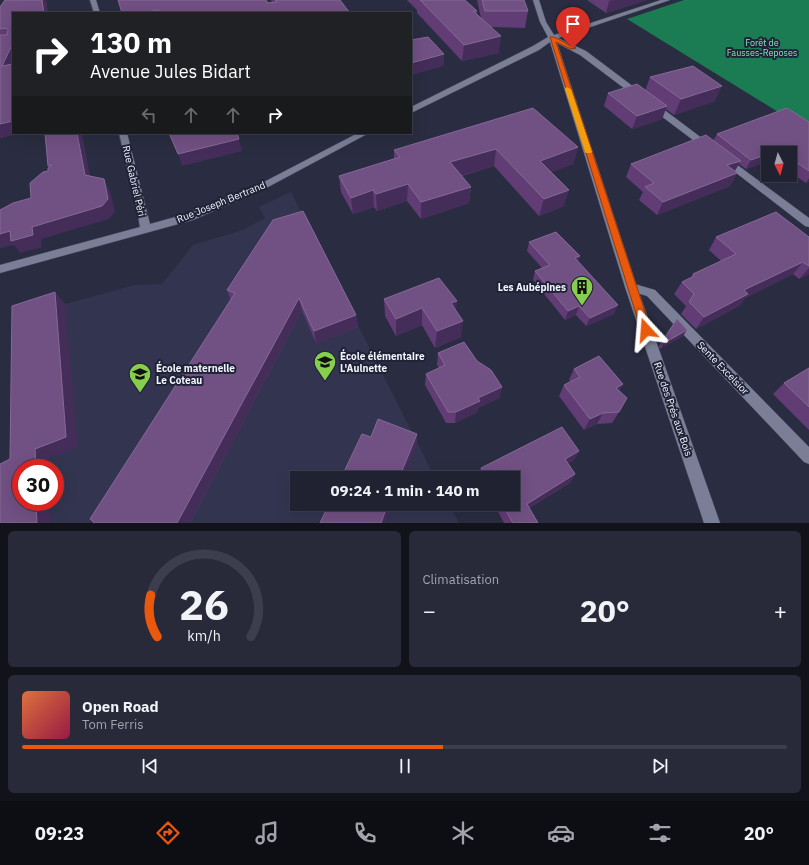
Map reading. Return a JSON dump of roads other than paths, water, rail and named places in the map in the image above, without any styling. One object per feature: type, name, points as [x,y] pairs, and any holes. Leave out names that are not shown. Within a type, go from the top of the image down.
[{"type":"street","points":[[93,0],[97,12]]},
{"type":"street","name":"Rue des Prés aux Bois","points":[[536,0],[543,22],[552,38],[631,287],[712,523]]},
{"type":"street","points":[[412,110],[536,48],[552,38],[667,0]]},
{"type":"street","points":[[552,38],[583,53],[809,223]]},
{"type":"street","name":"Rue Gabriel Péri","points":[[123,134],[141,205],[145,228]]},
{"type":"street","name":"Rue Joseph Bertrand","points":[[0,269],[145,228],[190,217],[265,185],[351,136]]},
{"type":"street","name":"Sente Excelsior","points":[[631,287],[651,293],[809,457]]},
{"type":"place","name":"Les Aubépines","points":[[582,306]]},
{"type":"place","name":"École élémentaire L'Aulnette","points":[[325,382]]},
{"type":"place","name":"École maternelle Le Coteau","points":[[140,394]]},
{"type":"park label","name":"Forêt de Fausses-Reposes","points":[[762,48]]}]
